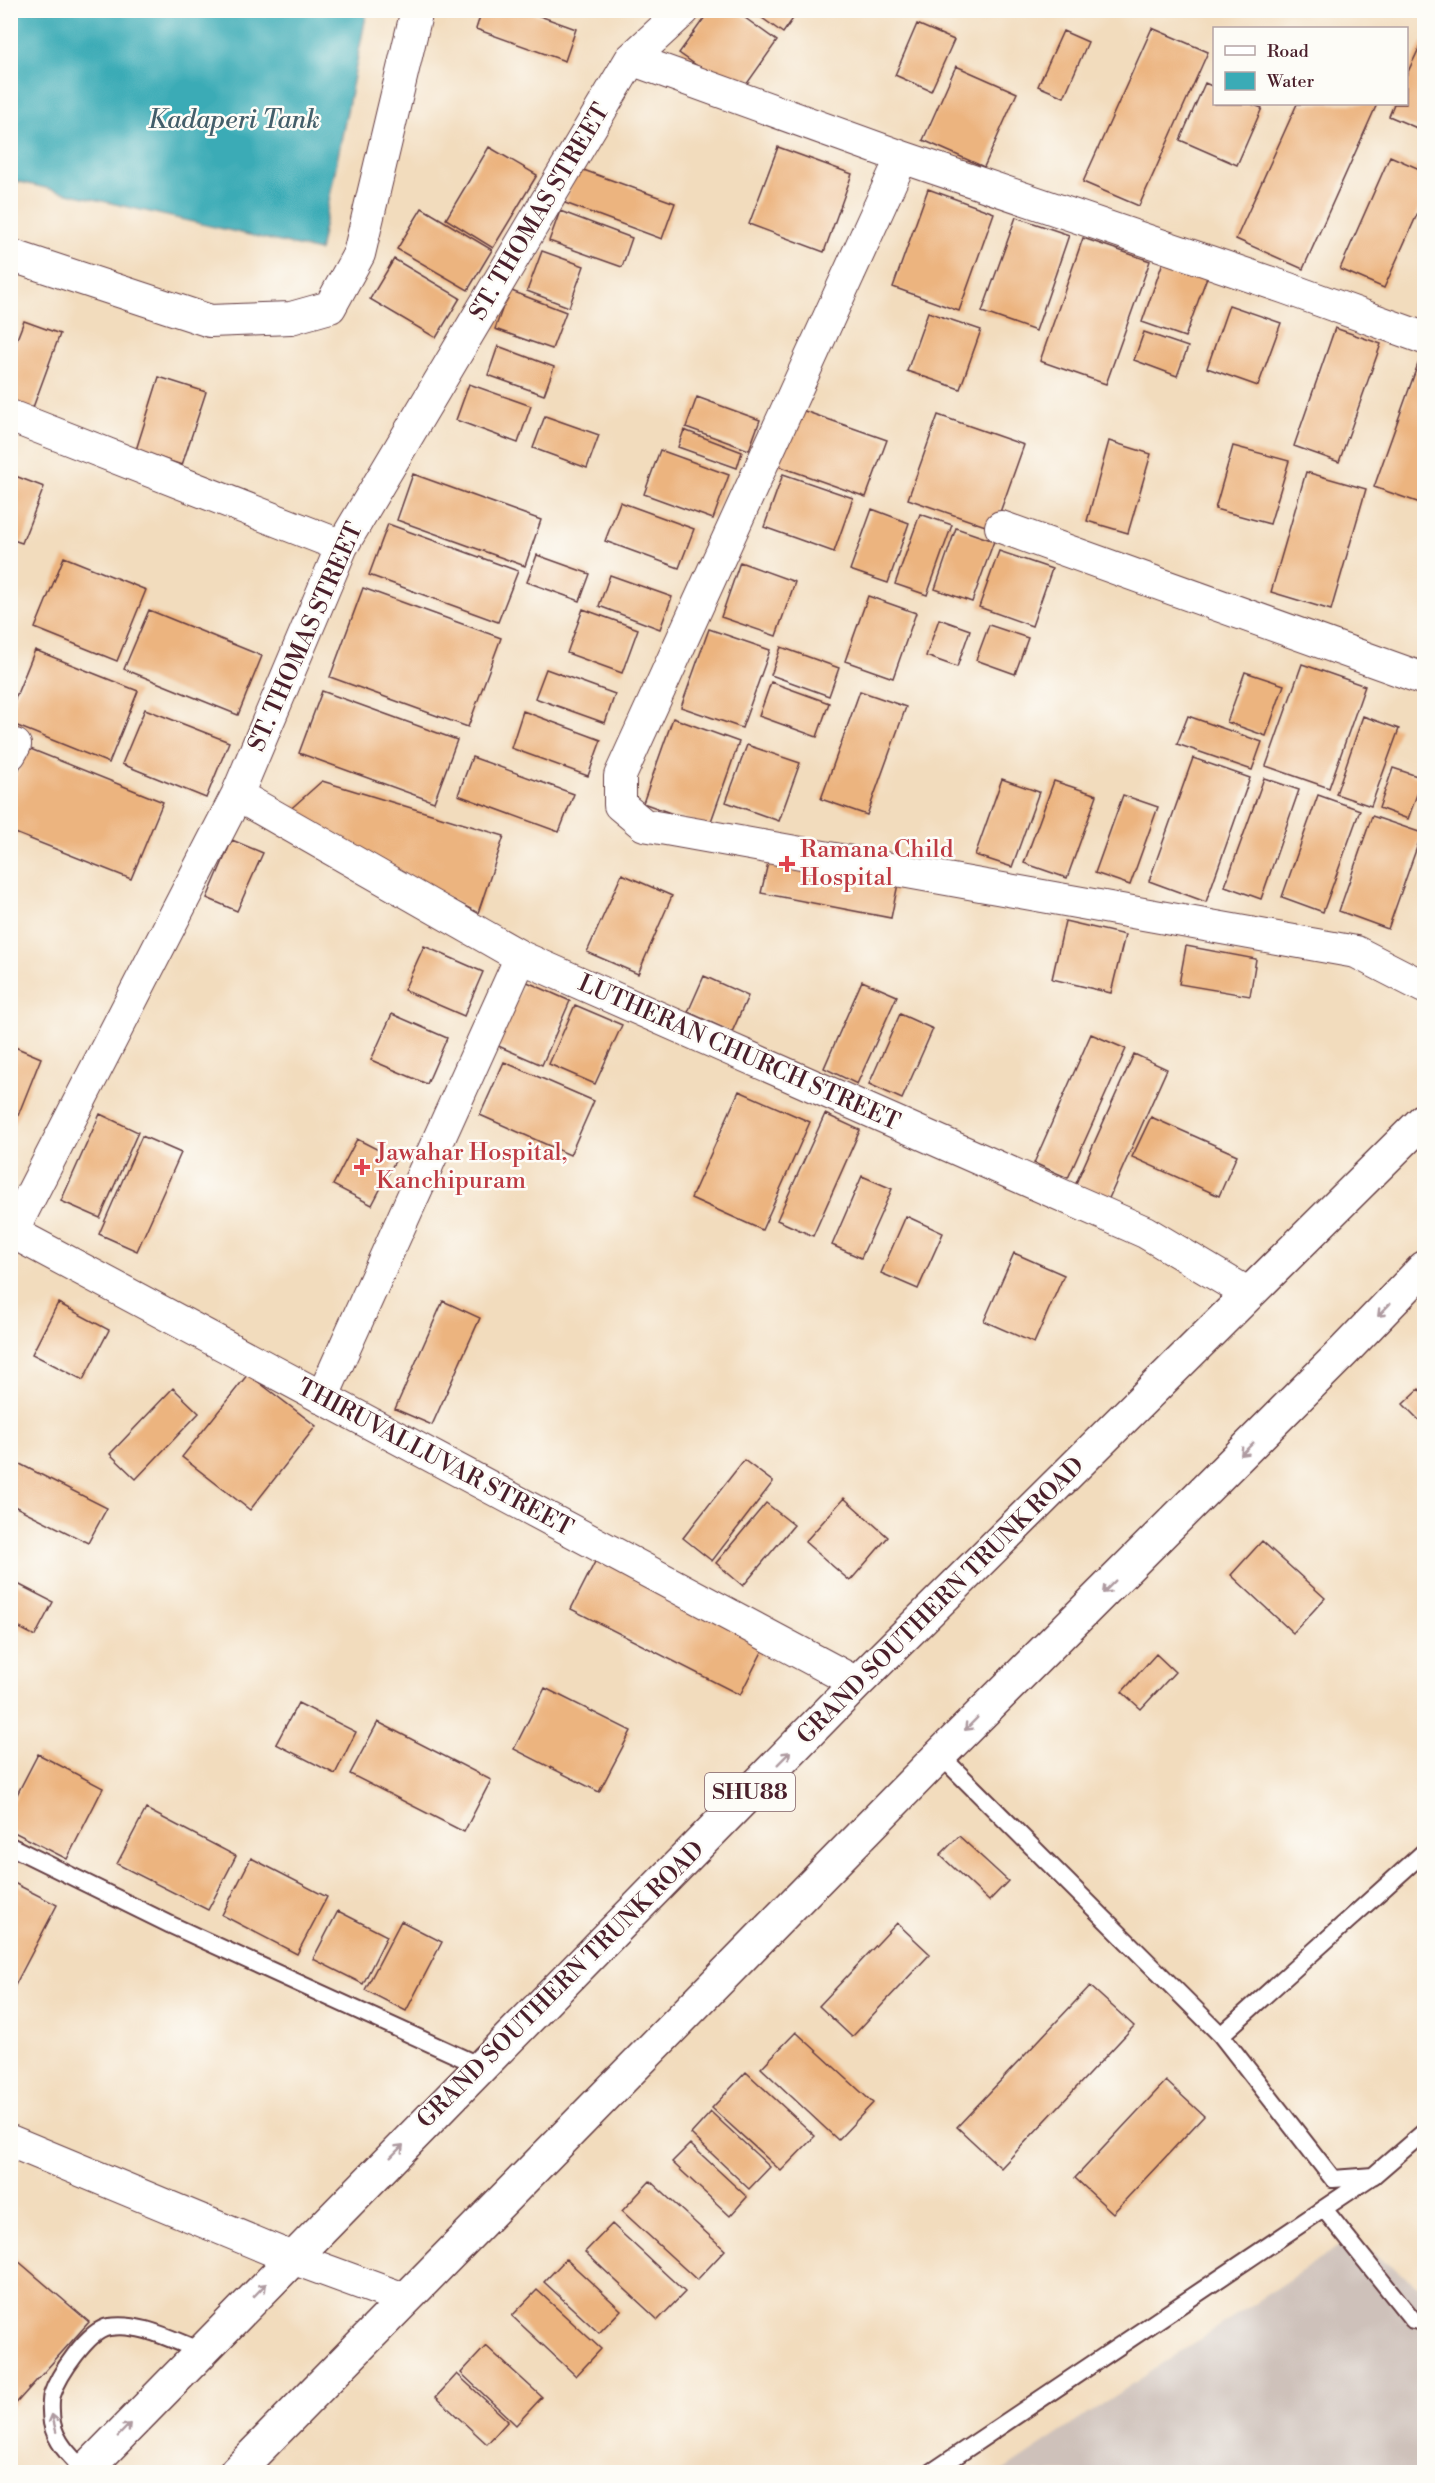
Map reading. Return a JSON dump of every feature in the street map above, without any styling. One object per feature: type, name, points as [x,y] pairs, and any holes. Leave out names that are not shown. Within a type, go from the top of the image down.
[{"type":"main road","name":"GRAND SOUTHERN TRUNK ROAD","points":[[84,2472],[857,1683],[1425,1120]]},
{"type":"main road","points":[[236,2472],[940,1755],[1425,1268]]},
{"type":"street","points":[[10,255],[210,321],[291,318],[330,307],[359,254],[417,10]]},
{"type":"street","name":"ST. THOMAS STREET","points":[[11,1233],[237,795],[342,546],[631,59],[684,10]]},
{"type":"street","points":[[631,59],[902,157],[1275,284],[1425,338]]},
{"type":"street","points":[[902,157],[620,776],[620,805],[644,825],[1356,952],[1425,987]]},
{"type":"street","points":[[10,416],[342,546]]},
{"type":"street","points":[[1001,527],[1425,679]]},
{"type":"street","name":"LUTHERAN CHURCH STREET","points":[[237,795],[521,957],[1145,1232],[1249,1294]]},
{"type":"street","points":[[322,1398],[521,957]]},
{"type":"street","name":"THIRUVALLUVAR STREET","points":[[11,1233],[857,1683]]},
{"type":"street","points":[[10,2141],[292,2258],[404,2299]]},
{"type":"lane","points":[[940,1755],[1221,2035],[1333,2179],[1373,2176]]},
{"type":"lane","points":[[10,1846],[171,1925],[480,2067]]},
{"type":"lane","points":[[1221,2035],[1425,1852]]},
{"type":"lane","points":[[932,2472],[1373,2176],[1425,2132]]},
{"type":"lane","points":[[1324,2209],[1413,2320],[1425,2322]]},
{"type":"lane","points":[[84,2472],[63,2448],[52,2423],[51,2396],[89,2337],[106,2327],[129,2325],[201,2351]]},
{"type":"shaded area","points":[[1351,2238],[1424,2290],[1424,2472],[1001,2472]]},
{"type":"water","name":"Kadaperi Tank","points":[[11,10],[367,11],[319,251],[11,180]]},
{"type":"building","points":[[482,10],[523,10],[576,29],[565,61],[476,29]]},
{"type":"building","points":[[710,10],[734,10],[777,41],[739,95],[679,53]]},
{"type":"building","points":[[751,10],[799,10],[783,33]]},
{"type":"building","points":[[917,24],[954,40],[931,91],[895,75]]},
{"type":"building","points":[[1152,28],[1208,52],[1139,206],[1083,182]]},
{"type":"building","points":[[1063,31],[1088,42],[1064,97],[1038,86]]},
{"type":"building","points":[[1422,42],[1424,43],[1424,131],[1389,116],[1394,105],[1408,105],[1408,72]]},
{"type":"building","points":[[956,66],[1017,93],[984,167],[923,140]]},
{"type":"building","points":[[1205,83],[1213,87],[1213,105],[1254,105],[1262,108],[1237,165],[1180,140]]},
{"type":"building","points":[[1297,105],[1377,105],[1303,269],[1236,239]]},
{"type":"building","points":[[489,147],[537,175],[493,248],[446,219]]},
{"type":"building","points":[[778,147],[852,174],[824,252],[749,224]]},
{"type":"building","points":[[1390,156],[1424,171],[1424,199],[1384,288],[1340,269]]},
{"type":"building","points":[[578,168],[675,203],[662,239],[565,203]]},
{"type":"building","points":[[928,189],[994,213],[959,311],[893,287]]},
{"type":"building","points":[[422,208],[492,250],[468,290],[397,249]]},
{"type":"building","points":[[560,211],[632,238],[622,267],[549,241]]},
{"type":"building","points":[[1016,217],[1069,235],[1036,331],[982,312]]},
{"type":"building","points":[[1083,238],[1150,261],[1106,384],[1040,361]]},
{"type":"building","points":[[542,251],[584,266],[569,307],[527,291]]},
{"type":"building","points":[[394,259],[460,298],[436,338],[370,299]]},
{"type":"building","points":[[1163,262],[1207,277],[1185,337],[1142,322]]},
{"type":"building","points":[[509,290],[566,312],[552,349],[495,329]]},
{"type":"building","points":[[1229,305],[1281,323],[1258,386],[1207,368]]},
{"type":"building","points":[[928,312],[981,330],[960,389],[907,371]]},
{"type":"building","points":[[24,321],[60,334],[28,421],[10,415],[10,357]]},
{"type":"building","points":[[1335,328],[1381,344],[1339,462],[1294,446]]},
{"type":"building","points":[[1144,332],[1188,347],[1177,376],[1134,360]]},
{"type":"building","points":[[498,346],[554,367],[544,395],[488,375]]},
{"type":"building","points":[[1418,364],[1424,366],[1423,504],[1374,487]]},
{"type":"building","points":[[159,377],[206,392],[182,465],[136,450]]},
{"type":"building","points":[[469,384],[531,406],[518,443],[456,420]]},
{"type":"building","points":[[697,397],[760,420],[749,450],[686,427]]},
{"type":"building","points":[[793,407],[887,440],[866,497],[773,464]]},
{"type":"building","points":[[938,415],[1024,445],[994,529],[908,499]]},
{"type":"building","points":[[545,416],[599,435],[587,468],[533,448]]},
{"type":"building","points":[[684,430],[742,452],[737,468],[678,447]]},
{"type":"building","points":[[1109,441],[1151,454],[1128,533],[1087,521]]},
{"type":"building","points":[[1233,446],[1289,461],[1270,524],[1215,509]]},
{"type":"building","points":[[660,450],[729,475],[713,519],[644,494]]},
{"type":"building","points":[[1306,472],[1366,489],[1331,610],[1271,592]]},
{"type":"building","points":[[10,474],[44,487],[22,543],[10,539]]},
{"type":"building","points":[[413,474],[541,520],[525,566],[397,520]]},
{"type":"building","points":[[783,474],[853,498],[834,552],[764,527]]},
{"type":"building","points":[[620,502],[694,529],[679,568],[605,541]]},
{"type":"building","points":[[872,509],[909,523],[888,583],[850,570]]},
{"type":"building","points":[[920,514],[952,525],[927,595],[895,584]]},
{"type":"building","points":[[388,524],[518,571],[498,622],[369,575]]},
{"type":"building","points":[[956,528],[994,541],[972,602],[935,589]]},
{"type":"building","points":[[999,551],[1052,569],[1032,626],[979,607]]},
{"type":"building","points":[[537,555],[590,574],[580,601],[527,582]]},
{"type":"building","points":[[64,557],[146,590],[117,661],[35,628]]},
{"type":"building","points":[[740,562],[795,582],[776,636],[721,617]]},
{"type":"building","points":[[610,575],[672,597],[660,629],[599,606]]},
{"type":"building","points":[[363,588],[501,638],[468,727],[330,677]]},
{"type":"building","points":[[868,596],[916,613],[893,678],[845,661]]},
{"type":"building","points":[[583,609],[638,629],[622,673],[567,653]]},
{"type":"building","points":[[149,610],[262,656],[238,715],[124,669]]},
{"type":"building","points":[[939,619],[970,630],[957,667],[926,656]]},
{"type":"building","points":[[989,625],[1028,638],[1015,674],[976,660]]},
{"type":"building","points":[[709,629],[770,650],[742,728],[681,707]]},
{"type":"building","points":[[781,647],[839,668],[829,696],[771,675]]},
{"type":"building","points":[[35,650],[138,691],[109,763],[10,723],[10,711]]},
{"type":"building","points":[[1302,664],[1365,686],[1329,788],[1266,766]]},
{"type":"building","points":[[546,669],[615,694],[605,723],[535,698]]},
{"type":"building","points":[[1245,672],[1284,685],[1266,736],[1227,722]]},
{"type":"building","points":[[771,682],[829,703],[817,737],[759,716]]},
{"type":"building","points":[[322,691],[457,740],[434,802],[299,753]]},
{"type":"building","points":[[860,691],[906,707],[867,815],[821,799]]},
{"type":"building","points":[[145,709],[229,742],[206,798],[122,764]]},
{"type":"building","points":[[523,711],[601,740],[588,776],[511,748]]},
{"type":"building","points":[[1188,716],[1262,742],[1252,770],[1177,744]]},
{"type":"building","points":[[1363,716],[1399,729],[1371,806],[1336,794]]},
{"type":"building","points":[[673,718],[739,742],[709,827],[643,803]]},
{"type":"building","points":[[747,745],[800,763],[779,821],[726,802]]},
{"type":"building","points":[[28,748],[163,802],[131,879],[10,831],[10,790]]},
{"type":"building","points":[[472,757],[574,794],[559,832],[458,795]]},
{"type":"building","points":[[1193,758],[1250,778],[1206,902],[1149,881]]},
{"type":"building","points":[[1393,768],[1423,778],[1408,819],[1379,808]]},
{"type":"building","points":[[1264,778],[1299,790],[1261,899],[1225,886]]},
{"type":"building","points":[[1002,779],[1039,792],[1012,867],[975,855]]},
{"type":"building","points":[[322,781],[504,836],[478,913],[286,813]]},
{"type":"building","points":[[1054,781],[1097,795],[1067,878],[1024,863]]},
{"type":"building","points":[[1123,795],[1158,807],[1130,885],[1095,873]]},
{"type":"building","points":[[1318,795],[1360,810],[1323,912],[1282,897]]},
{"type":"building","points":[[1372,816],[1422,833],[1388,929],[1339,911]]},
{"type":"building","points":[[232,840],[263,853],[237,911],[207,898]]},
{"type":"building","points":[[770,854],[899,879],[891,918],[761,893]]},
{"type":"building","points":[[622,874],[672,896],[638,974],[587,952]]},
{"type":"building","points":[[1065,921],[1125,935],[1111,993],[1052,979]]},
{"type":"building","points":[[424,946],[483,972],[464,1016],[404,990]]},
{"type":"building","points":[[1186,946],[1256,959],[1250,996],[1179,984]]},
{"type":"building","points":[[704,976],[748,996],[732,1032],[688,1012]]},
{"type":"building","points":[[525,981],[570,1001],[542,1065],[496,1045]]},
{"type":"building","points":[[862,981],[897,996],[857,1084],[824,1068]]},
{"type":"building","points":[[575,1005],[622,1025],[595,1084],[549,1064]]},
{"type":"building","points":[[392,1014],[447,1038],[427,1084],[371,1060]]},
{"type":"building","points":[[900,1014],[933,1029],[902,1099],[869,1084]]},
{"type":"building","points":[[1091,1034],[1126,1049],[1068,1178],[1034,1163]]},
{"type":"building","points":[[10,1045],[41,1058],[11,1133],[10,1133]]},
{"type":"building","points":[[1134,1054],[1167,1069],[1106,1205],[1073,1190]]},
{"type":"building","points":[[504,1062],[594,1101],[570,1155],[480,1115]]},
{"type":"building","points":[[739,1091],[810,1122],[762,1230],[691,1198]]},
{"type":"building","points":[[100,1114],[138,1132],[100,1218],[61,1201]]},
{"type":"building","points":[[825,1114],[860,1130],[813,1236],[777,1220]]},
{"type":"building","points":[[1151,1117],[1237,1155],[1219,1196],[1132,1157]]},
{"type":"building","points":[[142,1136],[181,1153],[137,1251],[99,1234]]},
{"type":"building","points":[[357,1139],[396,1159],[372,1205],[333,1185]]},
{"type":"building","points":[[862,1176],[892,1189],[861,1258],[832,1245]]},
{"type":"building","points":[[906,1216],[943,1233],[918,1289],[881,1273]]},
{"type":"building","points":[[1014,1253],[1064,1275],[1034,1343],[984,1321]]},
{"type":"building","points":[[443,1301],[480,1318],[432,1425],[395,1409]]},
{"type":"building","points":[[58,1303],[109,1330],[83,1380],[32,1354]]},
{"type":"building","points":[[248,1374],[316,1426],[250,1510],[182,1457]]},
{"type":"building","points":[[173,1388],[199,1413],[136,1479],[110,1454]]},
{"type":"building","points":[[1419,1389],[1424,1395],[1424,1425],[1403,1404]]},
{"type":"building","points":[[10,1459],[107,1508],[88,1543],[10,1504]]},
{"type":"building","points":[[744,1460],[773,1482],[712,1561],[683,1538]]},
{"type":"building","points":[[844,1498],[888,1537],[850,1581],[805,1542]]},
{"type":"building","points":[[766,1503],[794,1525],[743,1586],[716,1563]]},
{"type":"building","points":[[1262,1541],[1325,1598],[1293,1633],[1231,1575]]},
{"type":"building","points":[[599,1554],[768,1640],[740,1695],[571,1609]]},
{"type":"building","points":[[10,1580],[53,1602],[35,1636],[10,1623]]},
{"type":"building","points":[[1156,1654],[1175,1672],[1141,1709],[1122,1692]]},
{"type":"building","points":[[545,1688],[631,1731],[599,1792],[514,1749]]},
{"type":"building","points":[[298,1703],[356,1732],[335,1774],[276,1744]]},
{"type":"building","points":[[378,1722],[491,1780],[464,1832],[350,1774]]},
{"type":"building","points":[[38,1754],[103,1788],[67,1859],[10,1830],[10,1808]]},
{"type":"building","points":[[146,1809],[236,1856],[208,1910],[117,1864]]},
{"type":"building","points":[[959,1836],[1008,1881],[989,1901],[940,1855]]},
{"type":"building","points":[[251,1858],[327,1897],[297,1954],[222,1915]]},
{"type":"building","points":[[10,1881],[57,1905],[10,1995]]},
{"type":"building","points":[[338,1911],[387,1936],[363,1984],[313,1959]]},
{"type":"building","points":[[401,1921],[442,1942],[406,2011],[365,1990]]},
{"type":"building","points":[[897,1923],[930,1954],[852,2037],[819,2006]]},
{"type":"building","points":[[1090,1986],[1134,2026],[1001,2168],[957,2127]]},
{"type":"building","points":[[796,2032],[873,2103],[838,2140],[761,2068]]},
{"type":"building","points":[[746,2072],[815,2136],[781,2171],[712,2108]]},
{"type":"building","points":[[1166,2081],[1204,2116],[1113,2213],[1075,2178]]},
{"type":"building","points":[[711,2112],[770,2167],[749,2189],[691,2134]]},
{"type":"building","points":[[690,2144],[747,2197],[730,2216],[672,2162]]},
{"type":"building","points":[[650,2181],[725,2250],[697,2280],[622,2211]]},
{"type":"building","points":[[612,2224],[685,2292],[658,2320],[585,2252]]},
{"type":"building","points":[[10,2254],[89,2322],[10,2410]]},
{"type":"building","points":[[566,2259],[621,2310],[599,2333],[544,2282]]},
{"type":"building","points":[[537,2290],[601,2349],[576,2376],[512,2316]]},
{"type":"building","points":[[486,2346],[542,2397],[516,2425],[461,2373]]},
{"type":"building","points":[[457,2374],[508,2421],[487,2444],[436,2397]]},
{"type":"place","name":"Ramana Child Hospital","points":[[787,864]]},
{"type":"place","name":"Jawahar Hospital, Kanchipuram","points":[[362,1167]]}]
